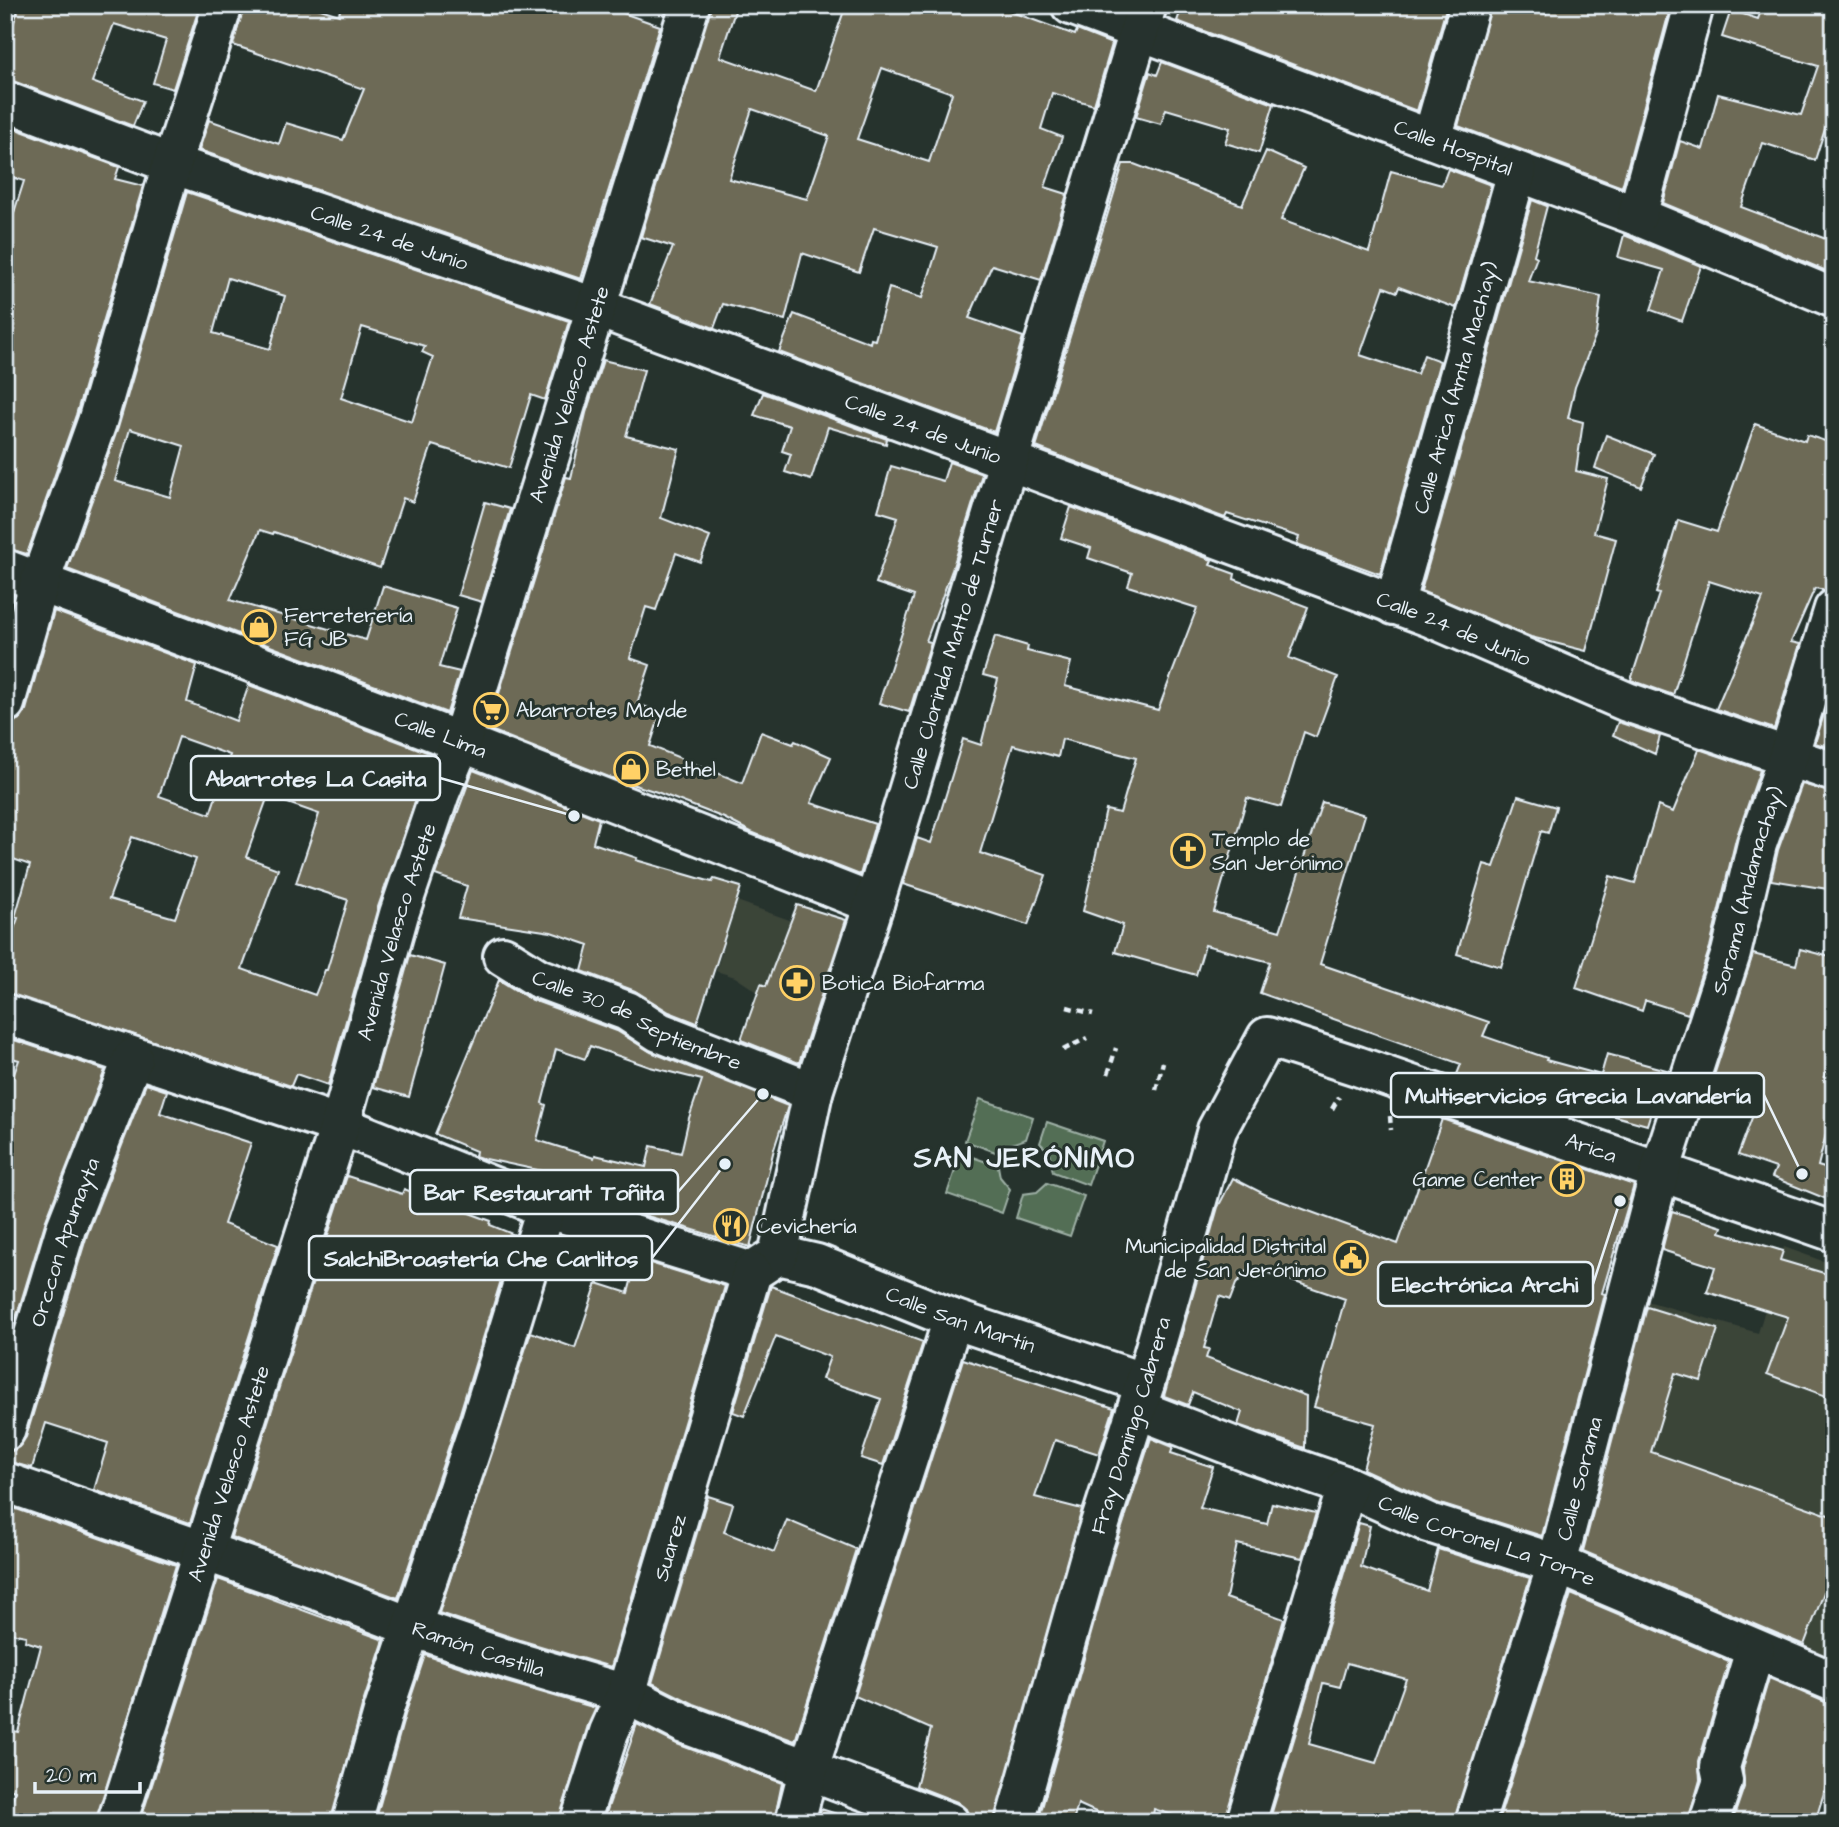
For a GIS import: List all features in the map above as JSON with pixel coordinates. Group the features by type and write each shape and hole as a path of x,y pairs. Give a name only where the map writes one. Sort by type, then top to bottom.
{"street":[{"path":"5,703 23,575 97,422 172,164 223,5"},
{"name":"Avenida Velasco Astete","path":"117,1822 340,1125 399,914 440,793 461,742 690,5"},
{"name":"Calle Hospital","path":"1071,5 1144,17 1432,139 1637,216 1834,298"},
{"path":"1432,139 1469,5"},
{"path":"1637,216 1695,5"},
{"name":"Calle Clorinda Matto de Turner","path":"765,1263 813,1092 874,904 1144,17"},
{"name":"Calle 24 de Junio","path":"5,102 172,164 598,307 1432,618 1627,702 1834,772"},
{"name":"Calle Arica (Amta Mach'ay)","path":"1394,605 1517,172"},
{"name":"Calle Lima","path":"23,575 461,742 874,904"},
{"name":"Sorama (Andamachay)","path":"1660,1171 1731,953 1757,844 1788,757 1834,609"},
{"name":"Calle 30 de Septiembre","path":"503,956 538,978 627,1011 659,1032 813,1092"},
{"name":"Calle San Martín","path":"5,1013 340,1125 546,1208 765,1263 817,1264 1141,1396"},
{"name":"Arica","path":"1267,1037 1834,1232"},
{"name":"Fray Domingo Cabrera","path":"1015,1822 1092,1549 1141,1396 1217,1130 1267,1037"},
{"name":"Orccon Apumayta","path":"5,1431 66,1228 134,1058"},
{"name":"Calle Sorama","path":"1475,1822 1557,1564 1660,1171"},
{"path":"352,1822 384,1709 481,1420 546,1208"},
{"name":"Suarez","path":"580,1822 609,1732 626,1693 765,1263"},
{"path":"795,1822 808,1771 953,1319"},
{"name":"Calle Coronel La Torre","path":"1141,1396 1253,1454 1347,1486 1429,1522 1557,1564 1834,1682"},
{"name":"Ramón Castilla","path":"5,1482 316,1590 412,1628 513,1661 626,1693 685,1724 949,1822"},
{"path":"1246,1822 1347,1486"},
{"path":"1709,1822 1723,1780 1720,1767 1755,1650"}],"path":[{"path":"1067,1007 1093,1014"},
{"path":"1063,1050 1087,1038"},
{"path":"1108,1074 1116,1048"},
{"path":"1156,1090 1163,1062"}],"shaded area":[{"path":"737,901 842,939 831,971 779,952 762,995 735,977 716,971"},
{"path":"1784,1247 1834,1265 1834,1661 1575,1538 1647,1301 1758,1333"}],"green space":[{"path":"980,1099 1033,1117 1026,1139 1008,1145 1001,1154 965,1141"},
{"path":"1047,1122 1103,1141 1088,1185 1053,1172 1049,1152 1040,1143"},
{"path":"961,1153 998,1166 1000,1177 1010,1189 1002,1213 947,1194"},
{"path":"1047,1183 1084,1196 1070,1236 1016,1218 1023,1194 1037,1192"}],"building":[{"path":"20,5 200,5 173,89 153,83 166,40 114,24 92,82 143,101 133,126 5,80 5,28 11,30"},
{"path":"244,5 308,5 339,15 341,5 619,5 617,11 660,26 581,279 199,150 209,120 279,144 286,123 343,140 364,89 233,45"},
{"path":"711,5 737,5 720,57 816,91 846,5 1011,5 1009,11 1075,35 1077,30 1112,44 1094,105 1052,93 1041,129 1062,137 1045,187 1067,194 1041,280 992,265 969,318 1023,337 994,432 779,352 794,314 870,343 871,339 875,340 889,288 922,298 938,247 874,228 859,272 802,253 785,320 723,304 714,328 650,304 673,247 641,237","holes":["882,68 952,93 929,162 857,139","752,109 829,136 807,199 729,179"]},
{"path":"1183,5 1447,5 1417,111 1177,21"},
{"path":"1491,5 1513,5 1546,14 1547,5 1671,5 1622,187 1458,126"},
{"path":"1763,5 1834,5 1834,101 1815,160 1763,143 1741,207 1834,242 1834,274 1663,203 1680,141 1703,149 1718,94 1801,115 1818,66 1722,37 1731,10 1758,19"},
{"path":"1162,62 1274,104 1259,153 1225,143 1230,128 1166,109 1161,124 1136,117 1150,72 1157,75"},
{"path":"16,129 119,167 115,179 143,186 76,415 27,554 5,548 5,335 15,307 5,304 5,248 24,181 5,175 5,162"},
{"path":"1266,151 1304,168 1281,220 1369,252 1391,171 1442,185 1448,169 1491,185 1456,308 1399,287 1397,292 1384,287 1360,355 1417,374 1424,355 1440,361 1380,574 1297,544 1299,537 1227,514 1225,518 1036,447 1123,164 1134,164 1242,205"},
{"path":"187,192 569,321 545,400 531,395 509,468 432,445 413,502 403,498 380,568 274,532 273,534 260,530 230,600 366,640 383,586 457,608 439,667 460,672 447,713 67,569 118,428","holes":["228,278 285,296 270,349 213,333","362,327 425,346 422,352 433,357 412,422 341,398","130,429 184,446 170,497 115,481"]},
{"path":"1532,200 1547,206 1534,255 1537,257 1528,281 1601,297 1596,334 1575,387 1568,418 1583,422 1576,471 1608,479 1594,533 1616,539 1586,651 1531,637 1421,591"},
{"path":"1624,235 1701,266 1682,321 1651,310 1664,270 1618,257"},
{"path":"603,360 644,370 626,436 679,449 661,518 710,537 700,562 676,553 656,610 646,607 630,658 650,665 637,704 661,712 650,746 742,783 761,732 793,744 795,741 831,757 811,803 875,824 860,875 751,832 724,818 609,777 488,729 566,477 571,478 586,413"},
{"path":"763,393 887,439 886,444 828,427 811,480 785,472 791,454 782,451 790,426 754,415"},
{"path":"1755,424 1805,441 1807,435 1834,444 1834,573 1829,588 1815,588 1791,642 1800,644 1774,729 1716,709 1763,598 1709,581 1673,695 1631,680 1659,594 1656,593 1678,520 1717,532"},
{"path":"1606,435 1654,454 1641,487 1595,468"},
{"path":"949,462 982,474 926,641 931,642 909,712 879,703 914,596 876,583 898,517 878,511 891,466 943,481"},
{"path":"485,502 510,509 482,602 458,595"},
{"path":"1071,507 1212,560 1210,565 1235,574 1234,579 1308,607 1289,658 1338,677 1316,737 1304,732 1281,807 1247,798 1214,912 1280,931 1322,802 1365,815 1320,964 1489,1022 1483,1036 1547,1058 1546,1060 1601,1075 1607,1054 1670,1071 1657,1110 1652,1109 1647,1125 1486,1080 1484,1087 1456,1077 1461,1064 1260,993 1270,962 1205,945 1196,975 1115,952 1123,925 1083,911 1106,810 1120,813 1136,758 1062,739 1058,757 1013,745 980,853 1046,875 1028,925 903,884 917,838 931,843 963,739 981,745 998,679 983,675 995,636 1028,646 1027,651 1071,662 1065,686 1158,710 1197,608 1128,586 1132,573 1088,558 1091,548 1061,538"},
{"path":"54,611 197,665 187,702 236,721 249,685 432,754 378,907 328,1085 296,1074 291,1086 5,993 5,953 18,918 15,917 30,865 5,856 5,724 20,719 26,710","holes":["179,737 230,755 210,814 159,796","268,796 319,814 296,883 348,900 327,970 315,995 242,969 278,869 246,857","132,837 196,859 175,918 109,899"]},
{"path":"1834,683 1834,749 1815,743"},
{"path":"1618,722 1660,736 1655,754 1613,735"},
{"path":"1699,749 1760,770 1736,839 1710,947 1688,1014 1647,1001 1642,1011 1576,988 1610,876 1635,883 1658,806 1673,812"},
{"path":"473,770 599,819 593,843 637,858 636,860 712,882 714,879 741,887 697,1023 669,1012 635,991 582,971 589,945 551,932 458,918 467,886 435,875"},
{"path":"1802,784 1834,793 1834,890 1771,880 1778,850"},
{"path":"1518,796 1556,807 1548,833 1541,831 1501,967 1457,954 1484,864 1494,867"},
{"path":"797,905 846,920 799,1063 741,1040 761,984 766,986"},
{"path":"1800,949 1834,958 1834,1047 1824,1081 1834,1084 1834,1102 1818,1166 1834,1171 1834,1202 1772,1177 1776,1168 1738,1155 1759,1099 1711,1085 1753,954 1796,965"},
{"path":"410,955 445,965 409,1097 373,1087"},
{"path":"499,980 530,999 617,1031 651,1052 788,1106 774,1149 750,1247 571,1193 573,1189 550,1181 552,1173 475,1156 476,1151 435,1134","holes":["590,1046 650,1067 702,1080 681,1153 651,1146 646,1167 595,1155 594,1158 537,1140 546,1105 542,1103 556,1049 585,1059"]},
{"path":"5,1037 105,1070 46,1220 5,1354 5,1099 19,1060 5,1056"},
{"path":"146,1084 167,1091 160,1113 251,1143 224,1224 278,1245 190,1523 94,1490 108,1443 46,1423 32,1468 5,1461 5,1452 19,1447 26,1437 87,1235"},
{"path":"1442,1119 1634,1185 1602,1293 1605,1294 1542,1536 1437,1503 1363,1469 1375,1424 1314,1407 1345,1299 1251,1267 1236,1284 1230,1300 1219,1296 1204,1348 1209,1349 1206,1358 1306,1396 1305,1448 1238,1425 1242,1412 1193,1392 1188,1405 1164,1396 1218,1207 1233,1178 1268,1196 1398,1244"},
{"path":"347,1176 402,1194 404,1189 491,1221 490,1225 515,1235 460,1413 398,1598 231,1537"},
{"path":"1672,1211 1722,1227 1720,1232 1783,1251 1780,1260 1834,1276 1834,1399 1767,1374 1788,1317 1707,1292 1715,1267 1662,1250"},
{"path":"637,1259 725,1286 611,1667 439,1613 531,1332 575,1348 597,1283 628,1293"},
{"path":"771,1286 923,1342 883,1465 861,1458 881,1399 822,1379 830,1357 776,1336 744,1416 733,1412"},
{"path":"1647,1307 1718,1329 1701,1381 1675,1373 1651,1452 1834,1517 1834,1566 1804,1645 1583,1551"},
{"path":"963,1359 1114,1408 1099,1454 1055,1440 1035,1497 1082,1509 994,1822 970,1822 966,1809 957,1802 916,1786 931,1729 855,1696"},
{"path":"1151,1438 1173,1447 1171,1453 1213,1467 1200,1508 1267,1524 1272,1503 1316,1513 1302,1558 1237,1544 1226,1598 1284,1619 1225,1822 1194,1822 1154,1809 1152,1822 1139,1822 1098,1813 1078,1804 1073,1822 1038,1822 1113,1555"},
{"path":"708,1496 733,1504 724,1532 774,1552 787,1520 856,1549 795,1741 694,1704 652,1683"},
{"path":"5,1505 176,1565 96,1822 6,1822 15,1791 5,1788 5,1729 18,1732 41,1646 25,1641 26,1636 5,1632"},
{"path":"1359,1523 1370,1526 1361,1567 1427,1591 1438,1549 1530,1578 1454,1822 1269,1822","holes":["1347,1663 1406,1679 1376,1763 1309,1744 1323,1683 1340,1687"]},
{"path":"218,1579 384,1640 363,1703 331,1822 140,1822"},
{"path":"1571,1594 1729,1661 1699,1761 1700,1780 1688,1822 1498,1822"},
{"path":"425,1655 596,1708 588,1725 559,1822 375,1822"},
{"path":"1769,1678 1825,1702 1834,1703 1834,1760 1815,1822 1732,1822 1744,1787 1743,1768"},
{"path":"637,1724 677,1744 782,1783 774,1822 603,1822"},
{"path":"821,1809 843,1816 842,1822 818,1822"}],"place":[{"name":"Ferreterería FG JB","path":"259,627"},
{"name":"Abarrotes Mayde","path":"491,710"},
{"name":"Bethel","path":"631,769"},
{"name":"Abarrotes La Casita","path":"574,816"},
{"name":"Templo de San Jerónimo","path":"1188,851"},
{"name":"Botica Biofarma","path":"797,983"},
{"name":"Bar Restaurant Toñita","path":"763,1094"},
{"name":"SalchiBroastería Che Carlitos","path":"725,1164"},
{"name":"Multiservicios Grecia Lavandería","path":"1802,1174"},
{"name":"Game Center","path":"1567,1179"},
{"name":"Electrónica Archi","path":"1620,1201"},
{"name":"Cevichería","path":"731,1226"},
{"name":"Municipalidad Distrital de San Jerónimo","path":"1351,1258"}],"district":[{"name":"SAN JERÓNIMO","path":"1025,1157"}]}
